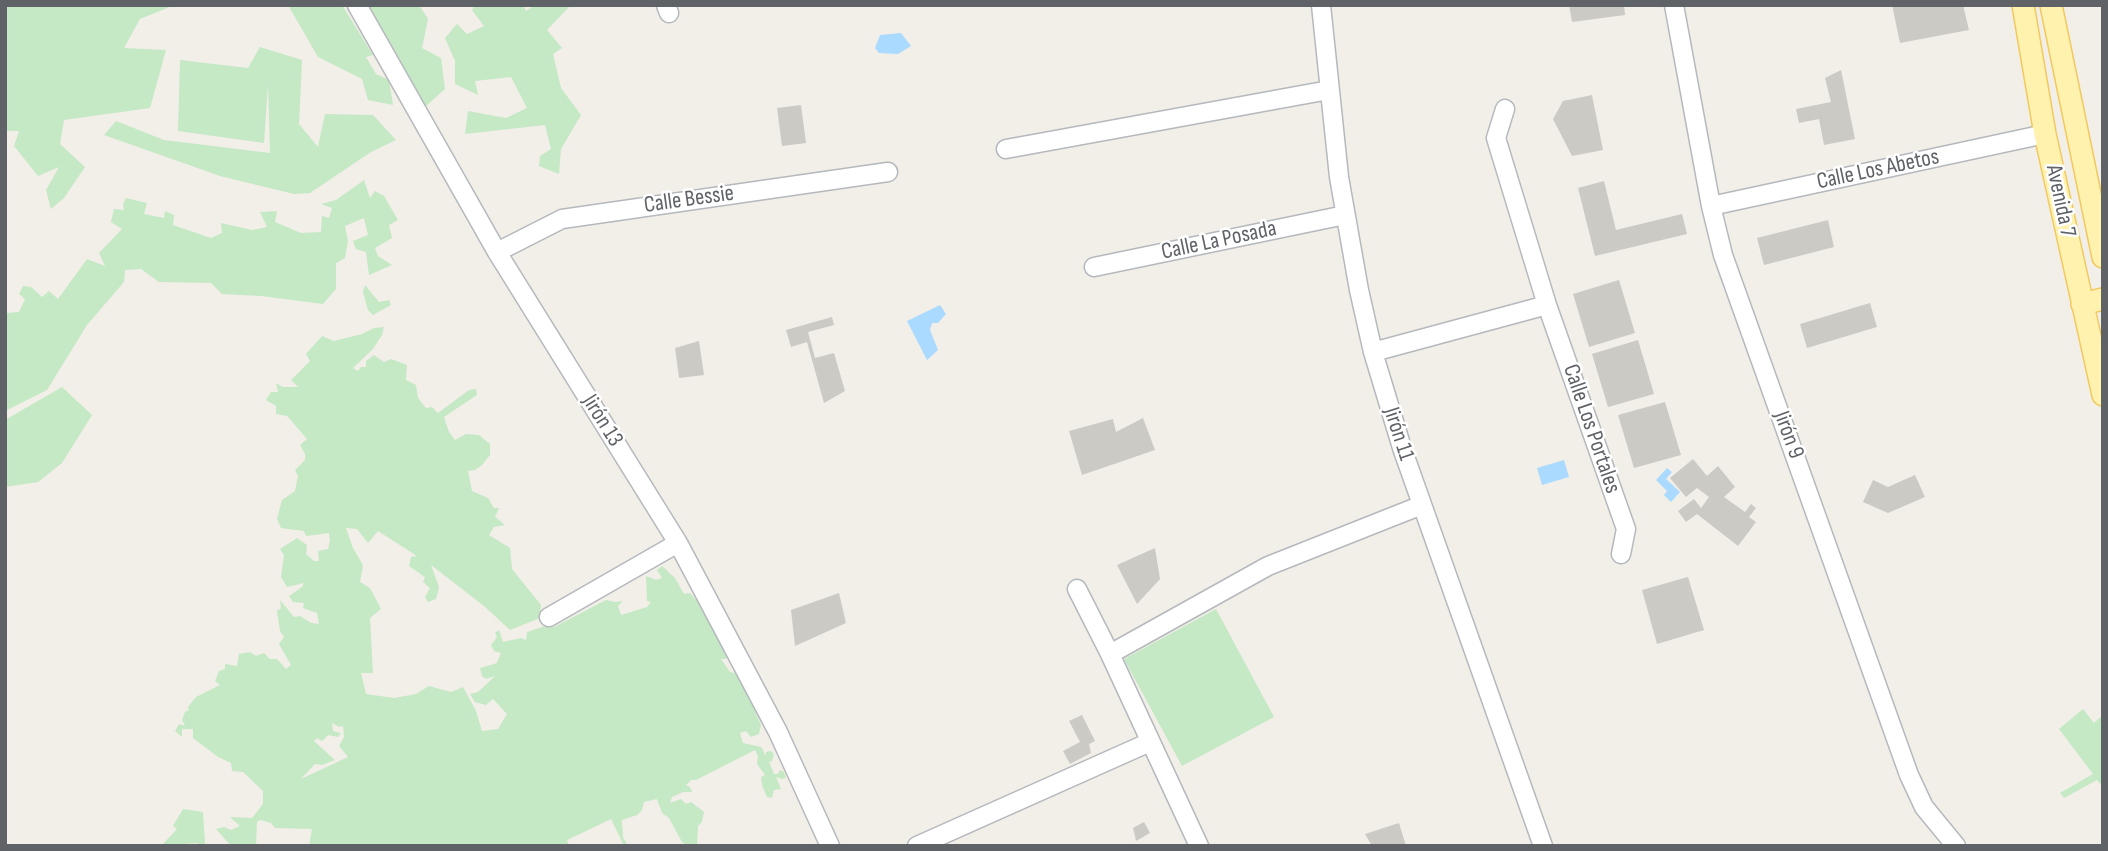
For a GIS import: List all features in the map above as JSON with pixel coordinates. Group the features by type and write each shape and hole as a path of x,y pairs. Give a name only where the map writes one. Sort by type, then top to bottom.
{"main road":[{"name":"Avenida 7","path":"2023,5 2045,134 2092,301 2103,395"},
{"name":"Avenida 7","path":"2051,5 2103,257"}],"street":[{"name":"Jirón 13","path":"357,5 497,252 678,543 778,732 830,846"},
{"name":"Jirón 11","path":"1321,5 1345,215 1373,352 1402,448 1543,846"},
{"name":"Jirón 9","path":"1674,5 1711,206 1723,255 1909,775 1924,807 1955,846"},
{"path":"1006,149 1329,89"},
{"name":"Calle Los Portales","path":"1505,109 1496,138 1547,305 1626,529 1621,554"},
{"name":"Calle Los Abetos","path":"1711,206 2045,134"},
{"name":"Calle Bessie","path":"497,252 562,219 888,172"},
{"name":"Calle La Posada","path":"1094,267 1345,215"},
{"path":"1373,352 1547,305"},
{"path":"1110,654 1268,566 1422,505"},
{"path":"550,617 678,543"},
{"path":"1077,589 1199,846"},
{"path":"917,846 1150,742"}],"green space":[{"path":"5,5 172,6 140,19 124,48 166,50 150,108 64,120 60,144 85,167 64,198 51,209 46,190 59,167 38,176 14,146 19,131 5,131"},
{"path":"288,5 342,5 373,55 366,57 376,74 389,80 393,105 368,100 362,79 318,57"},
{"path":"367,5 419,5 428,19 422,48 441,58 445,89 426,106"},
{"path":"475,5 523,5 526,11 535,5 571,5 547,30 562,48 553,54 561,88 581,115 561,149 559,174 539,166 540,156 551,149 545,125 465,134 468,111 506,118 527,108 511,77 475,81 478,95 455,84 455,61 445,38 457,24 467,34 484,26 472,10"},
{"path":"260,47 302,60 299,124 318,147 325,114 373,115 396,140 371,152 310,193 294,194 220,176 104,135 116,121 164,140 270,153 268,84 264,143 178,131 180,60 248,68"},
{"path":"364,180 370,198 375,191 384,196 398,220 389,225 392,238 375,248 378,256 392,265 369,275 366,252 356,249 353,241 368,235 364,218 345,226 348,241 345,258 336,263 336,289 323,304 222,294 211,283 159,282 141,269 125,270 124,282 87,325 47,390 5,411 7,313 19,312 25,299 19,294 23,286 31,287 42,297 49,291 58,299 87,259 105,266 99,253 122,229 111,222 114,209 124,210 126,198 147,203 144,214 164,218 165,211 174,215 173,225 211,238 222,233 221,223 252,230 267,227 260,212 277,211 275,222 301,233 321,232 322,216 329,218 332,208 321,204 336,200"},
{"path":"365,285 379,302 389,300 391,305 373,315 368,310 363,292"},
{"path":"384,327 373,349 353,368 358,371 361,367 366,367 366,361 374,355 384,362 391,359 407,365 406,380 416,385 418,398 426,408 432,407 438,413 469,390 476,389 477,395 444,417 455,440 466,434 479,435 490,444 490,455 482,465 468,471 472,491 488,498 494,508 499,508 495,517 505,525 494,527 489,535 510,548 512,569 541,605 540,618 510,630 431,565 439,587 436,599 428,602 425,597 430,588 423,582 425,577 409,566 411,557 417,556 378,531 368,543 357,529 346,528 363,565 360,582 370,588 381,609 370,618 373,673 361,673 366,694 394,698 416,694 429,686 451,692 463,687 476,711 482,731 498,729 507,714 493,699 486,705 475,702 470,694 478,692 495,676 486,679 480,668 497,663 501,653 494,651 491,645 497,637 495,633 499,630 503,642 521,638 526,640 527,632 545,626 554,627 606,600 623,601 618,606 621,615 647,607 651,602 647,601 646,576 656,580 662,578 657,570 662,566 675,578 684,594 690,593 708,613 730,652 726,659 721,659 730,672 739,674 747,683 746,692 756,700 753,707 761,725 759,734 751,737 746,731 740,733 743,743 761,747 766,756 766,752 771,751 774,754 769,762 774,774 778,774 780,770 784,772 786,778 776,777 781,789 774,790 772,798 767,797 762,785 761,777 765,775 757,764 758,756 755,750 696,780 691,780 686,785 692,792 683,792 672,797 670,803 681,799 686,804 691,802 704,812 702,822 698,826 697,846 688,846 682,842 669,818 662,813 657,799 644,802 637,815 622,820 623,837 628,846 624,846 611,819 567,840 569,846 309,846 312,829 275,828 271,823 260,820 257,822 256,846 231,846 216,829 224,827 231,830 240,826 230,817 252,818 263,804 263,791 243,772 232,771 231,763 218,757 193,738 193,729 182,729 182,737 175,731 179,724 185,726 182,720 185,712 196,697 220,685 215,681 219,671 225,669 225,664 237,666 239,654 250,652 256,656 264,653 270,659 277,659 286,669 291,665 279,644 284,637 280,631 277,611 281,608 280,600 294,617 300,616 311,623 319,624 317,613 303,608 304,603 293,602 289,596 304,583 287,587 281,577 284,555 280,549 297,538 307,545 306,554 314,561 319,561 318,551 328,549 330,540 329,533 306,536 304,531 281,528 277,519 282,500 295,491 298,476 295,470 305,460 300,445 307,439 287,416 276,414 276,406 266,400 271,392 278,392 276,383 283,387 298,387 291,380 310,361 306,354 322,336 334,341","holes":["332,723 343,726 344,737 339,746 348,757 301,779 315,764 322,765 335,760 314,741 317,738 322,741 328,735 338,737 341,733 333,731"]},
{"path":"62,387 92,415 62,463 38,482 5,487 5,420"},
{"path":"1216,609 1274,717 1182,766 1124,659"},
{"path":"2083,709 2094,723 2103,715 2103,787 2097,780 2064,798 2060,793 2093,774 2059,729"},
{"path":"183,809 203,812 205,845 208,846 200,846 197,843 161,846 177,829 173,826"}],"water":[{"path":"901,33 911,46 898,54 879,53 875,48 880,35"},
{"path":"940,305 946,314 938,323 932,323 930,330 938,350 927,360 907,321"},
{"path":"1564,460 1569,477 1542,485 1537,468"},
{"path":"1667,468 1672,472 1666,479 1680,492 1671,502 1664,495 1667,491 1656,480"}],"building":[{"path":"1569,5 1624,5 1625,15 1572,22"},
{"path":"1892,5 1963,5 1969,30 1900,43"},
{"path":"1841,70 1855,139 1824,145 1819,119 1799,123 1796,109 1831,102 1825,78"},
{"path":"1592,95 1603,150 1572,156 1553,119 1563,101"},
{"path":"801,105 806,143 782,146 777,108"},
{"path":"1604,181 1616,230 1682,214 1687,234 1595,256 1578,188"},
{"path":"1828,220 1834,247 1764,265 1757,238"},
{"path":"1619,280 1635,333 1589,347 1573,294"},
{"path":"1870,303 1877,327 1807,348 1800,324"},
{"path":"832,317 834,325 808,332 815,358 834,353 845,391 824,403 807,342 791,347 786,330"},
{"path":"1638,340 1654,394 1608,407 1592,354"},
{"path":"699,341 704,375 679,378 675,348"},
{"path":"1665,402 1681,455 1634,468 1618,415"},
{"path":"1143,418 1155,450 1082,475 1069,431 1113,419 1116,432"},
{"path":"1693,459 1707,476 1718,466 1735,487 1724,497 1745,512 1751,504 1756,508 1749,517 1756,522 1738,546 1697,514 1686,522 1678,511 1694,499 1701,508 1709,497 1697,488 1686,497 1670,478"},
{"path":"1915,475 1925,497 1888,513 1863,502 1873,480 1888,487"},
{"path":"1155,548 1160,579 1137,604 1117,565"},
{"path":"1688,577 1704,630 1657,644 1642,590"},
{"path":"839,593 846,623 795,646 791,610"},
{"path":"1082,715 1095,741 1089,744 1091,753 1070,764 1063,751 1080,742 1069,721"},
{"path":"1144,822 1150,833 1136,841 1133,828"},
{"path":"1399,823 1406,846 1372,846 1365,834"}]}
